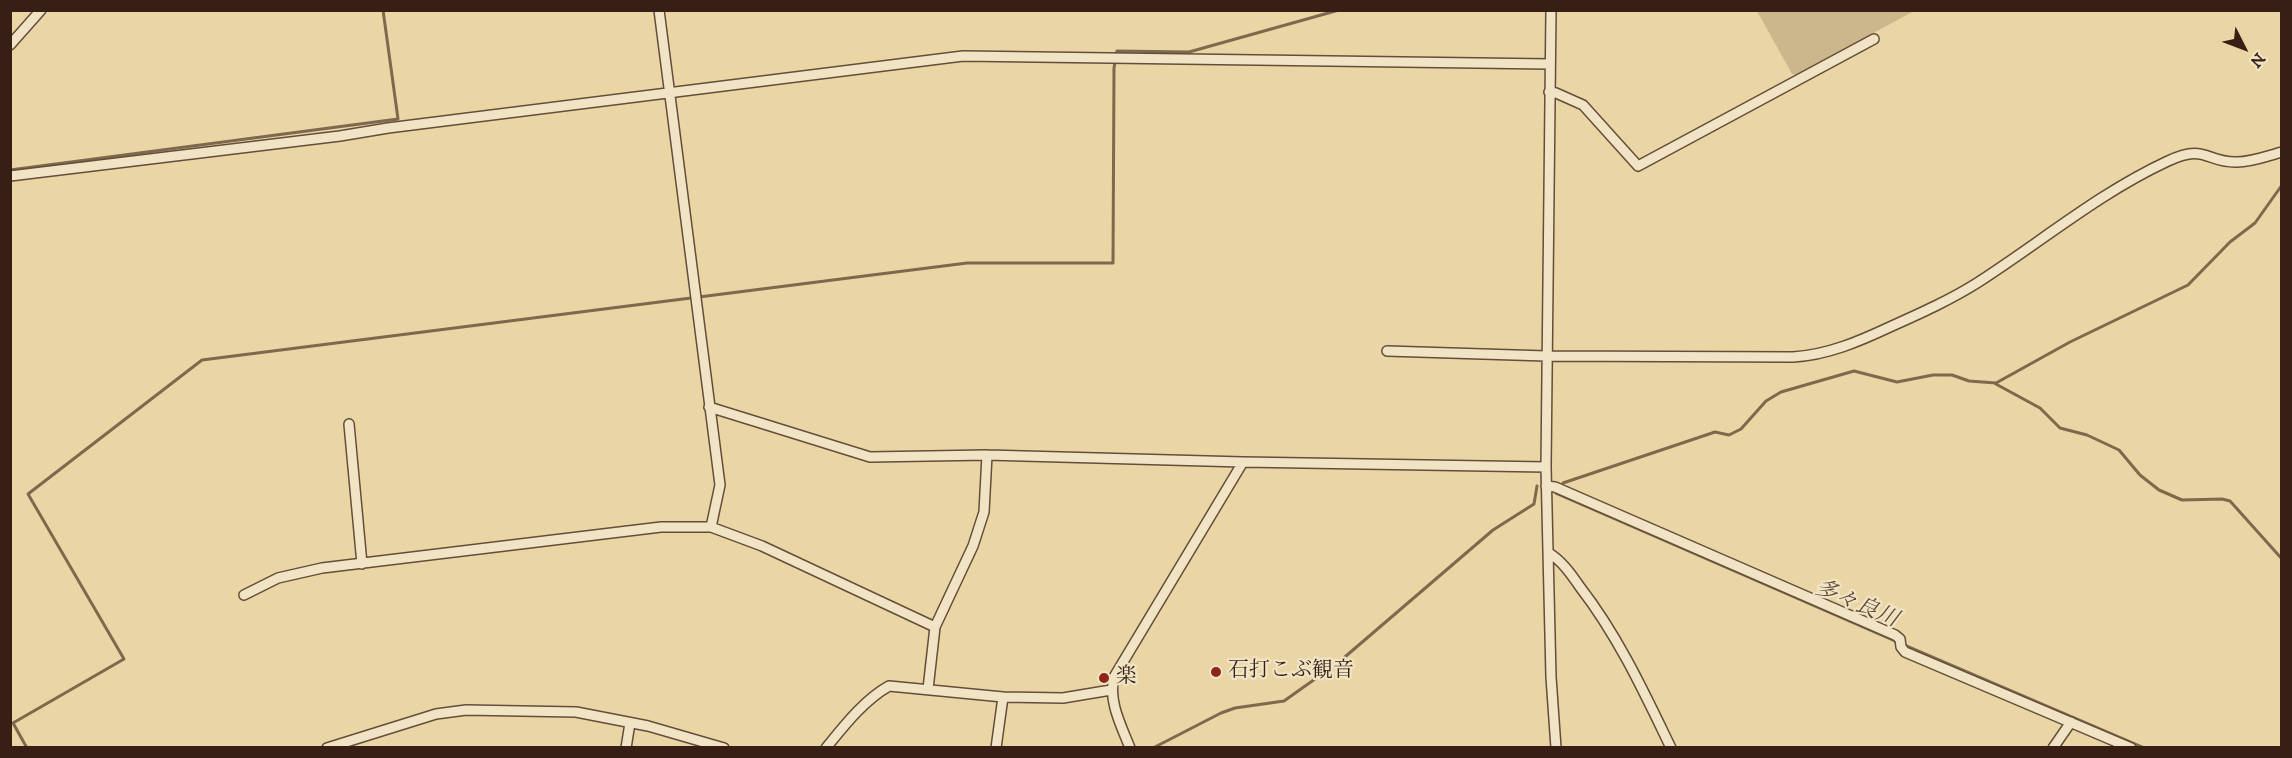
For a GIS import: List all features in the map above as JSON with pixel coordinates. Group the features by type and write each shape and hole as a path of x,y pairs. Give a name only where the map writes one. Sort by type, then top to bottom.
{"street":[{"path":"10,45 41,10"},
{"path":"659,10 720,485 711,527"},
{"path":"1551,10 1546,486 1551,677 1556,747"},
{"path":"1549,93 1556,93 1582,105 1638,166 1874,39"},
{"path":"10,176 963,56 1549,64"},
{"path":"1387,351 1546,356 1793,357 1821,354 1875,334 1964,291 2111,191 2184,154 2197,152 2236,162 2282,152"},
{"path":"709,407 870,457 987,455 1546,467"},
{"path":"348,424 362,564"},
{"path":"928,689 935,627 973,546 984,512 987,455"},
{"path":"1130,747 1110,690 1114,676 1243,462"},
{"path":"1546,486 1555,487 1895,635 1900,639 1901,647 1905,652 2131,747"},
{"path":"244,595 278,578 322,568 661,526 711,527 772,550 935,627"},
{"path":"1549,553 1562,563 1593,603 1621,647 1671,747"},
{"path":"826,747 846,723 881,691 890,686 1003,697 1063,698 1110,690"},
{"path":"996,747 1003,697"},
{"path":"327,747 436,714 466,710 576,712 724,747"},
{"path":"626,747 630,723"},
{"path":"2054,747 2071,723"}],"shaded area":[{"path":"1757,11 1914,11 1796,75 1792,74"}],"waterway":[{"path":"10,170 398,119 383,10"},
{"path":"27,748 13,723 124,659 28,494 202,360 967,263 1113,263 1114,68 1117,51 1189,52 1339,10"},
{"path":"1563,483 1715,432 1729,435 1741,429 1766,401 1781,392 1854,371 1897,382 1933,375 1952,375 1969,381 1996,383 2070,342 2188,285 2230,242 2255,223 2282,185"},
{"path":"1994,383 2040,408 2060,428 2087,435 2119,450 2140,475 2159,490 2182,500 2222,499 2230,501 2282,559"},
{"name":"多々良川","path":"1153,748 1221,713 1235,708 1284,701 1339,662 1493,530 1534,504 1537,486"},
{"name":"多々良川","path":"1556,493 1898,642"},
{"name":"多々良川","path":"1904,645 2144,748"}],"place":[{"name":"石打こぶ観音","path":"1216,672"},
{"name":"楽","path":"1104,678"}]}
